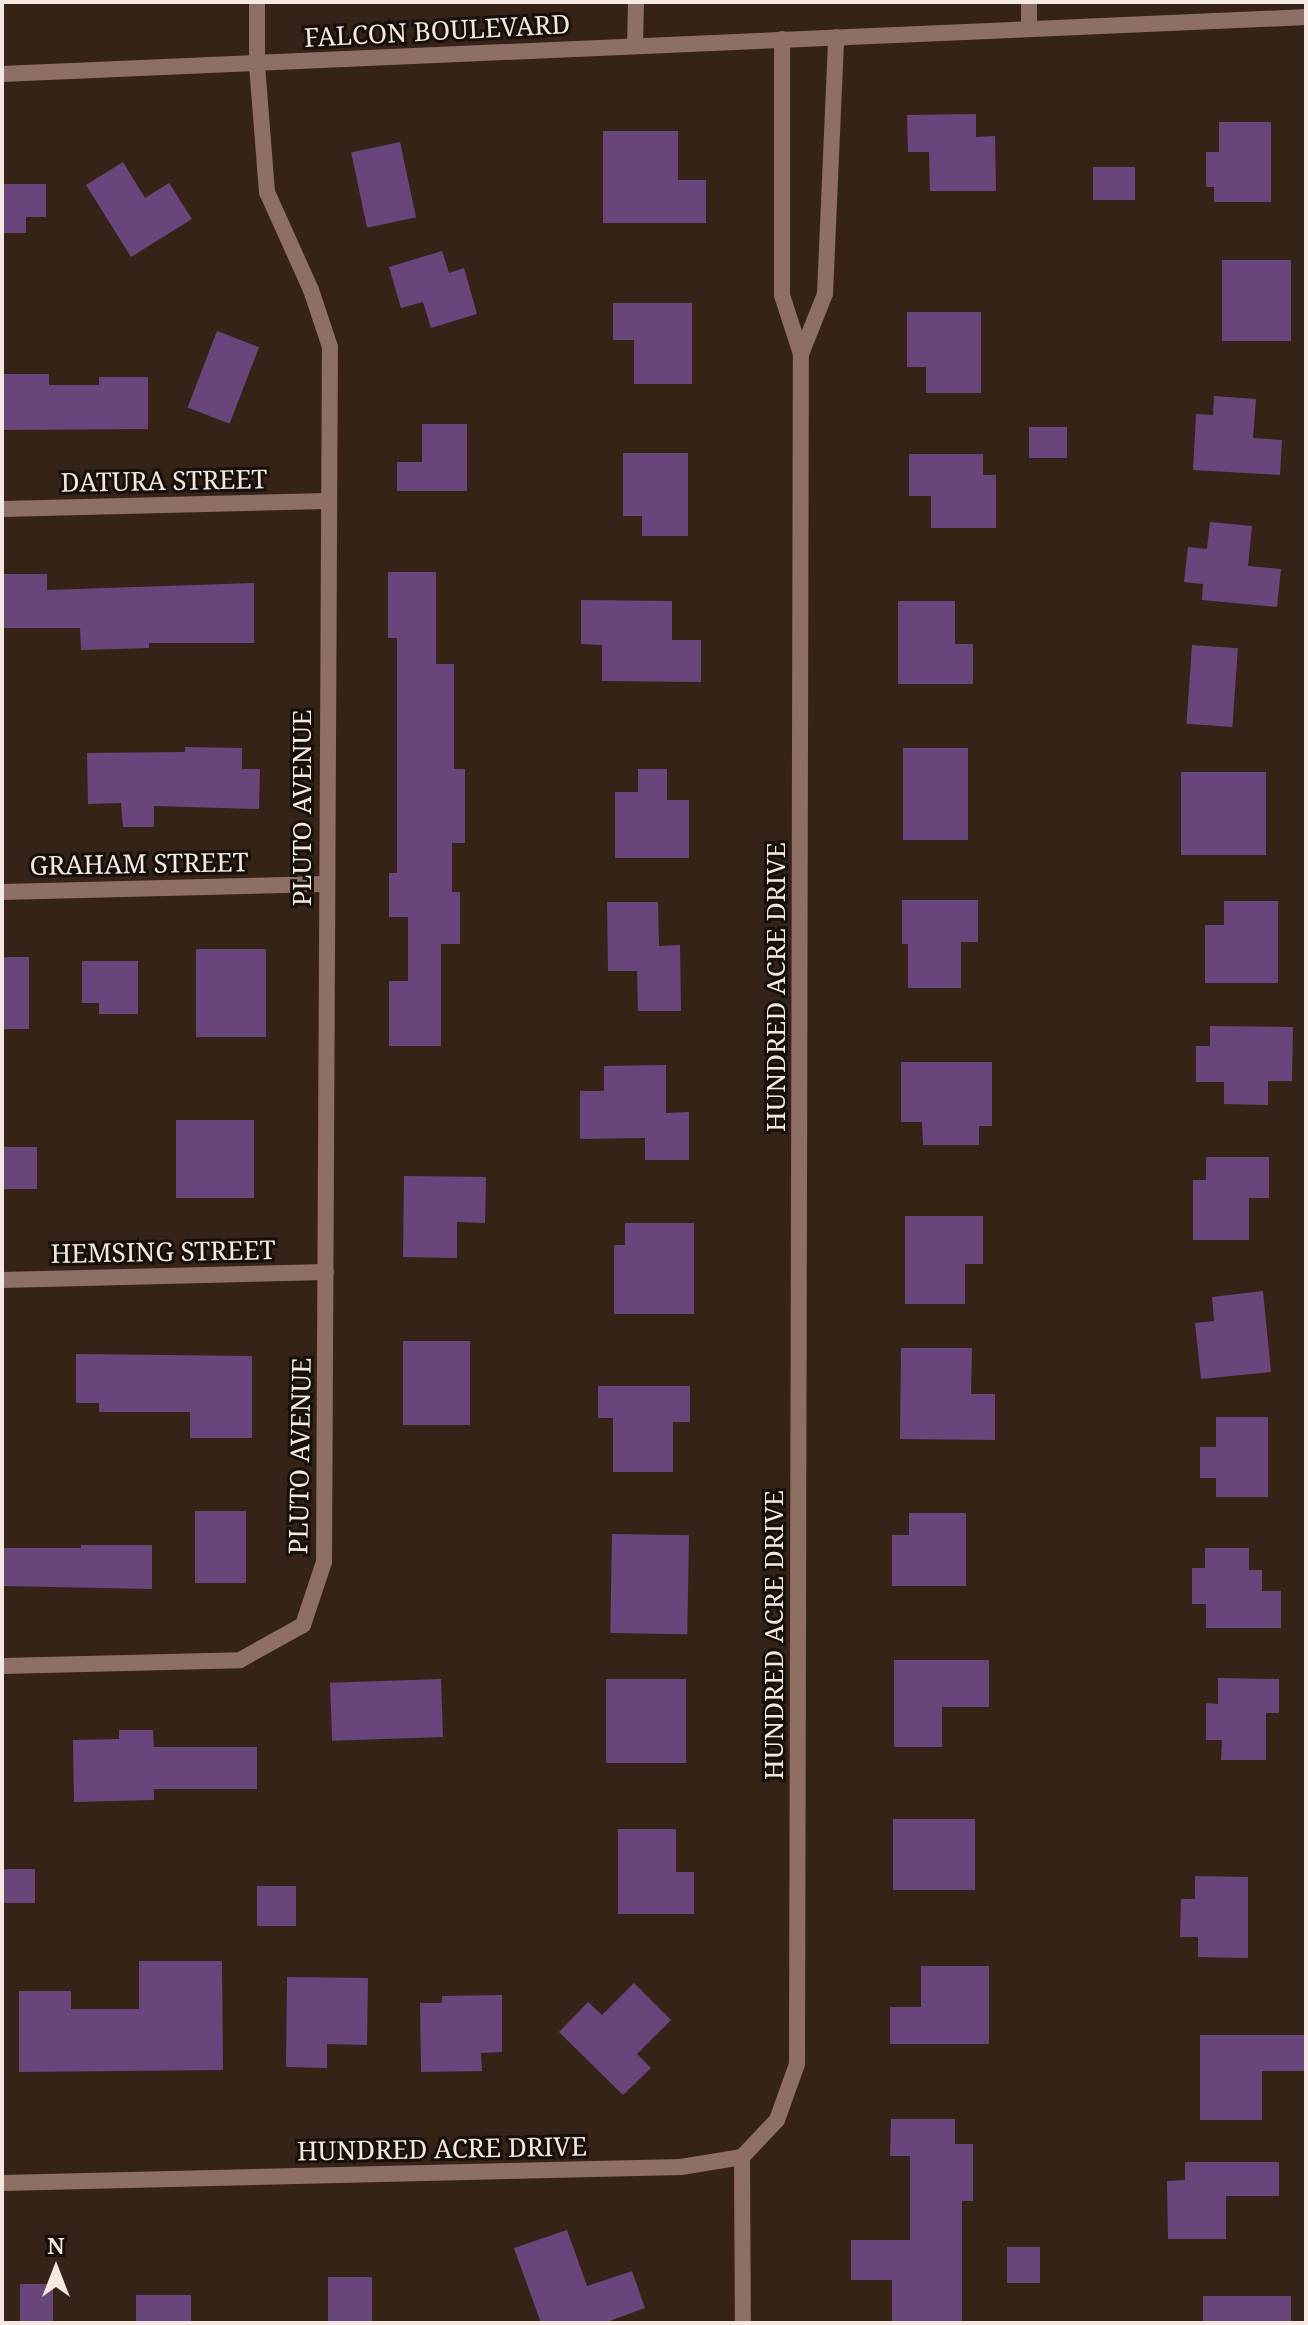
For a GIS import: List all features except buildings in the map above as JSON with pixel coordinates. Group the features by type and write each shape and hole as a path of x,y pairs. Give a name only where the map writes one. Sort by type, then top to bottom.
{"street":[{"name":"PLUTO AVENUE","path":"2,1666 240,1660 303,1625 324,1562 330,347 311,290 267,192 257,64 257,2"},
{"path":"635,46 636,2"},
{"path":"1029,2 1029,26"},
{"name":"FALCON BOULEVARD","path":"2,74 1029,26 1306,17"},
{"name":"HUNDRED ACRE DRIVE","path":"801,354 825,294 836,37"},
{"name":"HUNDRED ACRE DRIVE","path":"2,2183 681,2167 742,2157 777,2120 797,2064 801,354 782,295 782,39"},
{"name":"DATURA STREET","path":"2,509 327,501"},
{"name":"GRAHAM STREET","path":"2,892 326,884"},
{"name":"HEMSING STREET","path":"2,1280 326,1272"},
{"path":"742,2157 743,2323"}]}
